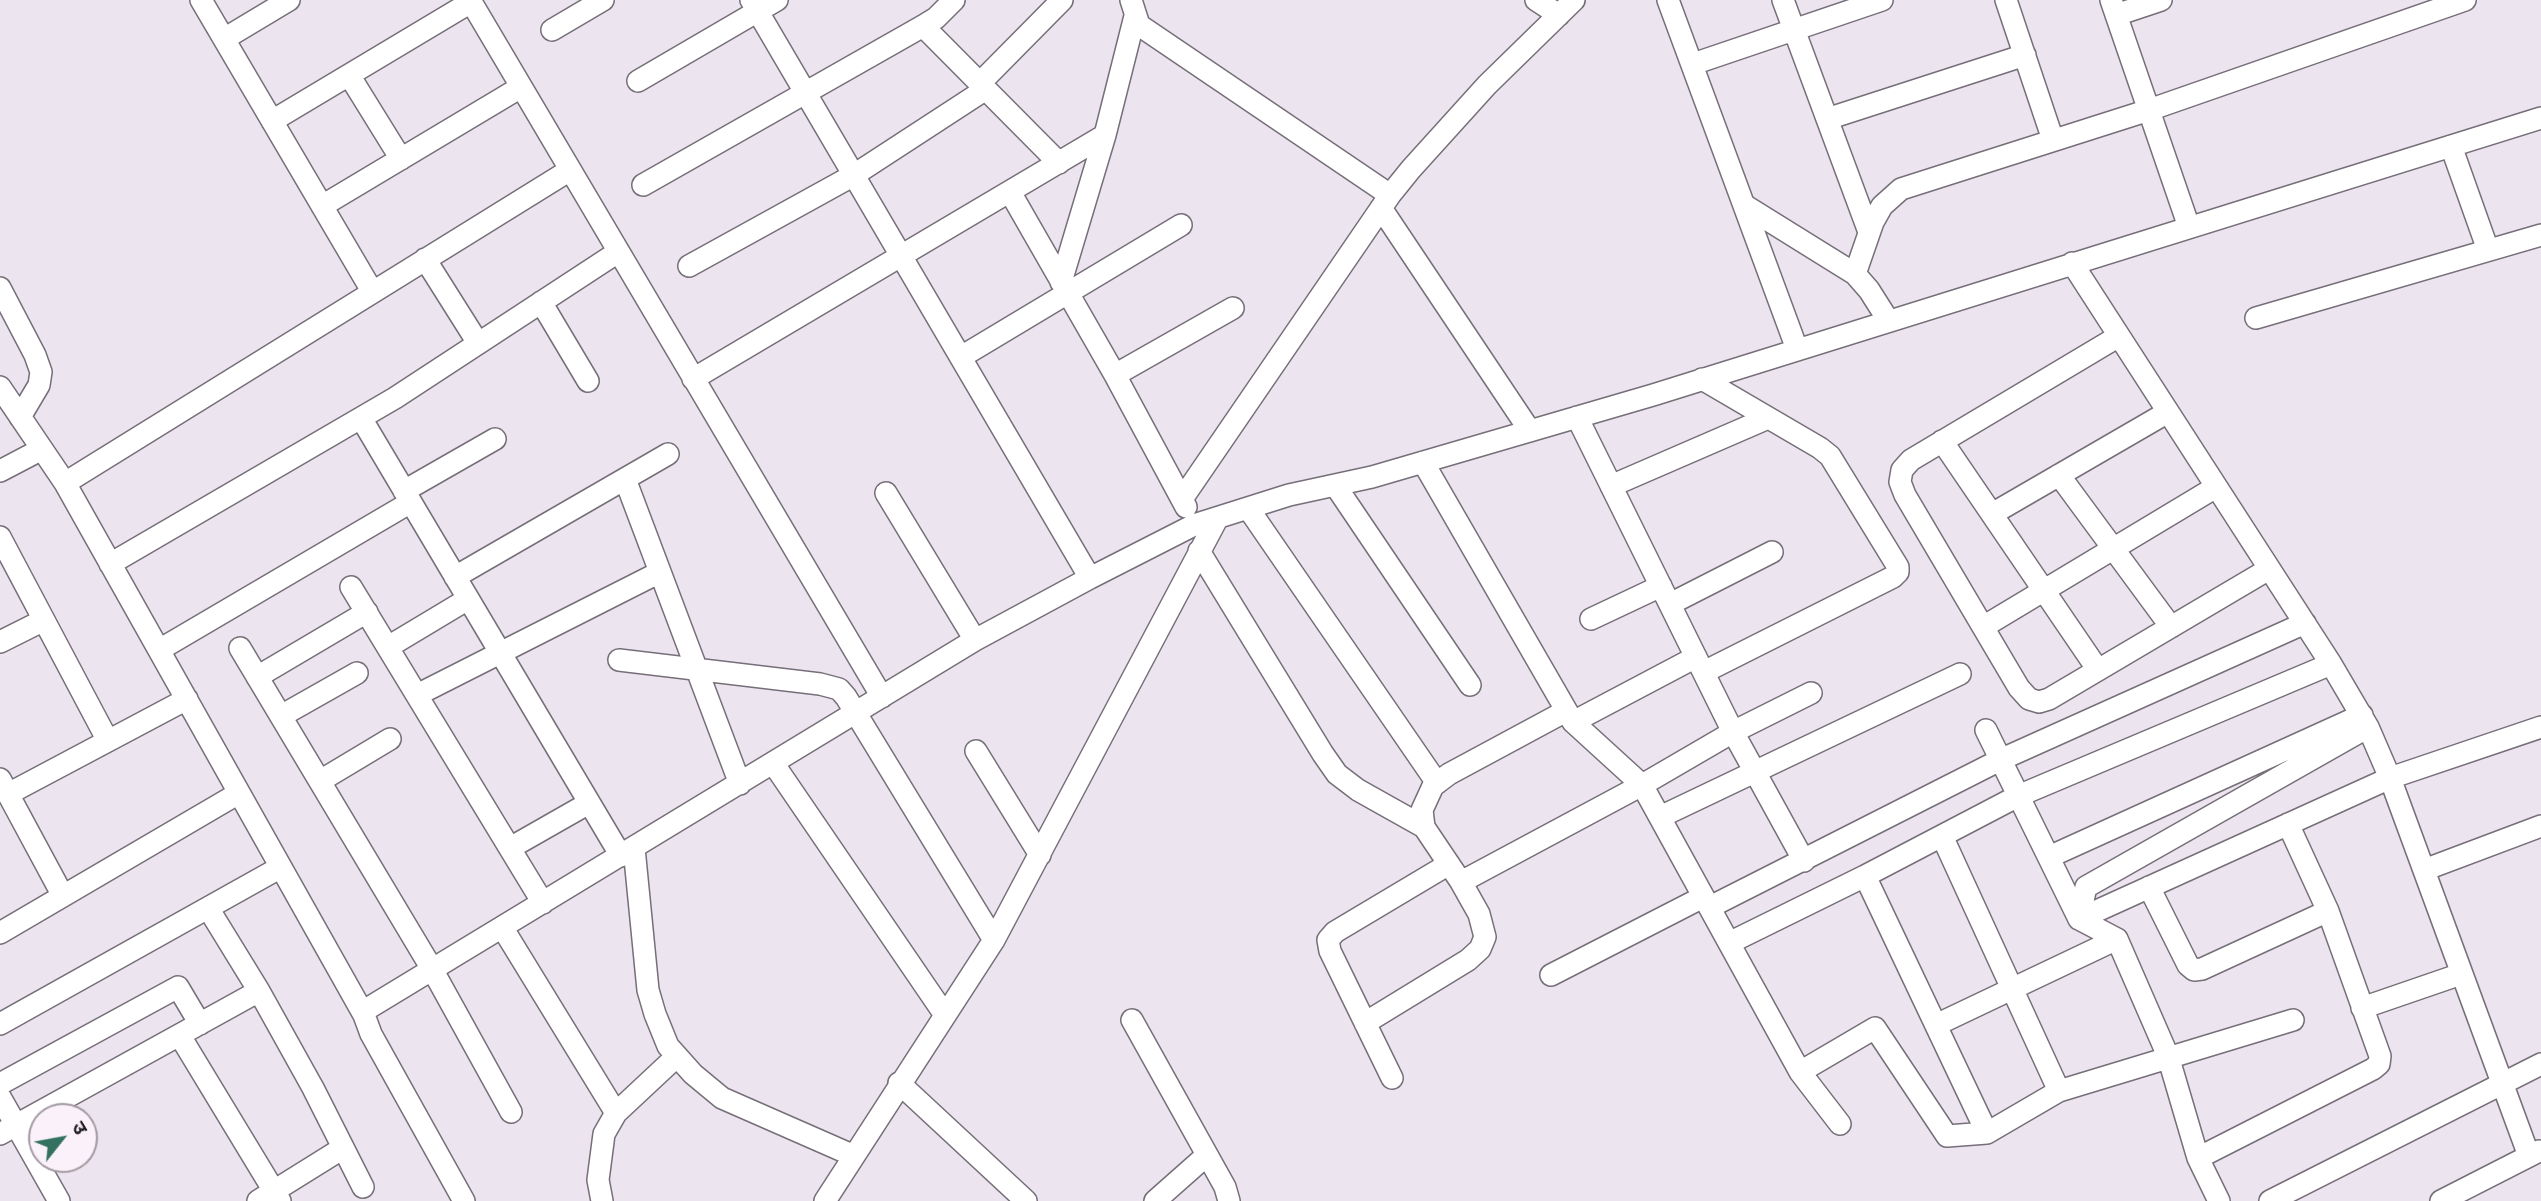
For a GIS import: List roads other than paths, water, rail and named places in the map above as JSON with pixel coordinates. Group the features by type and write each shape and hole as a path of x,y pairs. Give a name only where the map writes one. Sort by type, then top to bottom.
{"street":[{"path":"201,0 372,291"},
{"path":"224,39 289,0"},
{"path":"552,30 603,0"},
{"path":"638,81 755,6 777,0"},
{"path":"643,186 923,26 936,18 954,0"},
{"path":"689,266 854,174 983,86 1062,0"},
{"path":"1536,0 1566,7"},
{"path":"1668,0 1797,349"},
{"path":"1783,0 1869,232"},
{"path":"1693,64 1882,0"},
{"path":"2006,0 2053,140"},
{"path":"2161,0 2113,8 2189,227"},
{"path":"1855,274 1869,232 1882,206 1901,188 2149,110 2465,0"},
{"path":"272,121 470,1 882,697"},
{"path":"1064,286 1105,135 1130,5"},
{"path":"1130,5 1139,25 1385,202 1530,431"},
{"path":"755,6 1090,578"},
{"path":"1182,499 1385,202 1487,85 1566,7"},
{"path":"923,26 1059,163"},
{"path":"1827,119 2025,55"},
{"path":"349,75 401,159"},
{"path":"322,206 521,87"},
{"path":"364,1015 375,1003 975,640 1194,525 1289,495 1423,462 1577,417 2541,118"},
{"path":"694,379 1105,135"},
{"path":"2451,146 2488,250"},
{"path":"65,483 570,170"},
{"path":"1010,192 1115,375 1194,525"},
{"path":"1744,205 1855,274 1888,320"},
{"path":"961,357 1064,286 1181,225"},
{"path":"2256,318 2541,234"},
{"path":"110,564 361,418 618,252"},
{"path":"425,259 478,343"},
{"path":"2072,263 2331,664 2365,721 2390,778 2500,1083 2535,1153 2441,1201"},
{"path":"0,288 41,372 39,384 20,417"},
{"path":"541,302 588,381"},
{"path":"1115,375 1233,308"},
{"path":"2119,336 1911,460 1902,470 1900,482 1905,495 2019,688 2029,699 2039,702 2049,699 2269,569"},
{"path":"1424,827 1422,810 1433,786 1449,774 1569,716 1700,664 1893,577 1898,572 1898,567 1830,456 1702,379"},
{"path":"0,387 65,483 364,1015 371,1034 464,1201"},
{"path":"1992,514 2168,412"},
{"path":"1577,417 1733,732 1804,860"},
{"path":"361,418 589,803 628,852 648,990 668,1046 693,1074 722,1097 852,1155"},
{"path":"1611,486 1768,418"},
{"path":"159,650 407,497 495,439"},
{"path":"1942,441 2098,670"},
{"path":"0,471 42,449"},
{"path":"455,577 668,454"},
{"path":"1423,462 1569,716 1642,785 1800,1072 1840,1124"},
{"path":"2059,475 2171,627"},
{"path":"625,479 740,784"},
{"path":"1335,485 1470,685"},
{"path":"1983,627 2216,487"},
{"path":"886,493 975,640"},
{"path":"1248,508 1437,783"},
{"path":"825,1201 852,1155 994,940 1217,519"},
{"path":"0,537 108,741"},
{"path":"1199,551 1322,754 1337,774 1358,790 1424,827 1479,914 1485,937 1480,949 1468,960 1365,1023"},
{"path":"1591,619 1665,595 1772,552"},
{"path":"417,695 660,572"},
{"path":"351,587 543,903"},
{"path":"388,647 468,599"},
{"path":"257,677 367,612"},
{"path":"0,642 44,620"},
{"path":"1551,975 1804,860 2000,760 2305,623"},
{"path":"240,648 432,969 511,1112"},
{"path":"619,660 820,684 839,689 994,940"},
{"path":"1729,943 2018,796 2331,664"},
{"path":"281,716 357,673"},
{"path":"1660,817 1960,674"},
{"path":"1392,1078 1330,951 1328,940 1335,932 1642,785 1733,732 1811,693"},
{"path":"62,896 4,787 108,741 187,699"},
{"path":"2049,857 2365,721"},
{"path":"2079,919 2086,887 2365,721"},
{"path":"2079,919 2390,778 2541,727"},
{"path":"1986,730 2079,919 2117,939 2168,1056 2198,1158 2219,1201"},
{"path":"320,781 390,738"},
{"path":"976,751 1040,855"},
{"path":"774,763 945,1015"},
{"path":"0,933 239,793"},
{"path":"510,848 589,803"},
{"path":"2198,1158 2379,1064 2380,1056 2328,911 2288,824"},
{"path":"2424,870 2541,826"},
{"path":"1942,836 2059,1091"},
{"path":"0,1024 281,867"},
{"path":"1865,876 1987,1133"},
{"path":"2149,887 2188,965 2194,970 2202,970 2328,911"},
{"path":"208,908 259,991 363,1187"},
{"path":"502,927 616,1113"},
{"path":"1936,1026 2117,939"},
{"path":"2362,1008 2461,974"},
{"path":"0,1084 178,987 200,1024"},
{"path":"8,1130 259,991"},
{"path":"1132,1020 1225,1187 1229,1201"},
{"path":"1800,1072 1875,1028 1947,1136 1987,1133 2059,1091 2293,1020"},
{"path":"180,1036 270,1197 344,1148"},
{"path":"600,1200 598,1180 604,1134 616,1113 677,1056"},
{"path":"2270,1201 2541,1063"},
{"path":"899,1083 1026,1201"},
{"path":"0,1097 8,1130 58,1201"},
{"path":"1155,1201 1207,1155"}]}
